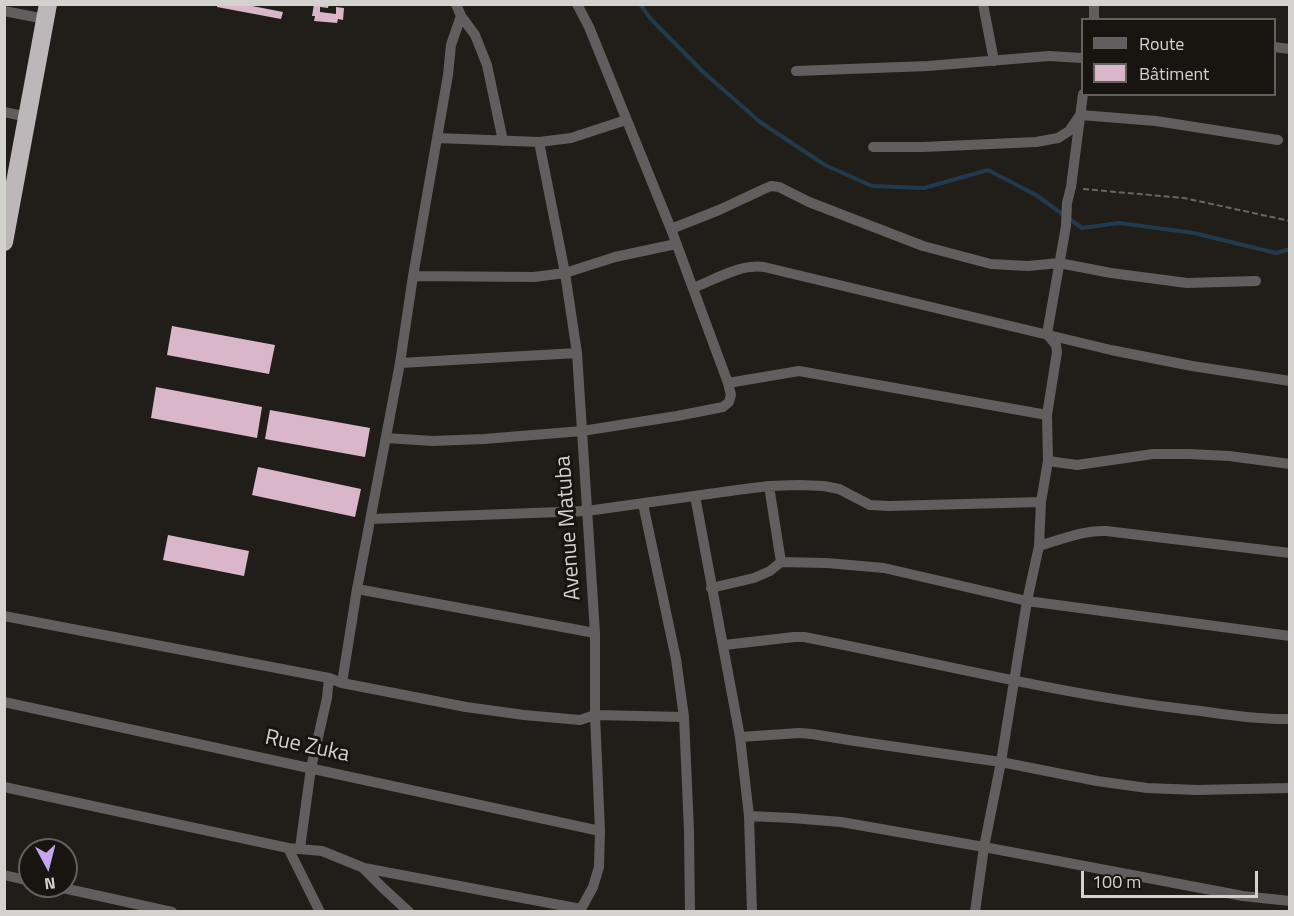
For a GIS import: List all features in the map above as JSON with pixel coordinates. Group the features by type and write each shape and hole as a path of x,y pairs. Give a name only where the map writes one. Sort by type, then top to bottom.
{"highway":[{"path":"4,242 47,12"}],"street":[{"path":"456,4 475,35 487,65 503,141"},
{"path":"386,438 443,441 582,431 658,420 723,407 729,402 731,394 728,383 671,229 589,27 577,4"},
{"path":"983,4 994,60"},
{"path":"4,11 47,12"},
{"path":"342,683 357,589 400,363 451,45 462,16"},
{"path":"796,71 928,66 1049,56 1081,58"},
{"path":"975,912 984,847 1001,762 1027,601 1039,546 1041,502 1048,461 1047,415 1057,352 1056,345 1047,334 1066,226 1067,203 1083,96"},
{"path":"4,112 28,117"},
{"path":"1080,115 1155,122 1278,140"},
{"path":"873,147 923,147 1047,140 1058,138 1069,131 1080,115"},
{"path":"437,138 539,142 571,138 626,120"},
{"name":"Avenue Matuba","path":"539,142 578,353 595,633 599,867 593,887 581,910"},
{"path":"671,229 771,186 779,187 809,202 923,246 991,264 1028,266 1059,263 1179,282 1256,281"},
{"path":"413,276 534,277 565,273 615,257 676,244"},
{"path":"693,288 742,268 764,267 1111,350 1290,381"},
{"path":"400,363 578,353"},
{"path":"728,383 800,371 1047,415"},
{"path":"1048,461 1077,465 1154,454 1189,454 1229,456 1290,464"},
{"path":"370,519 587,511 770,486 798,485 839,489 870,505 1041,502"},
{"path":"770,486 781,562"},
{"path":"695,496 740,737 749,816 752,912"},
{"path":"643,504 676,659 684,717 690,912"},
{"path":"1039,546 1087,533 1106,531 1290,553"},
{"path":"711,588 754,578 781,562 826,563 884,568 1027,601 1290,636"},
{"path":"357,589 595,633"},
{"path":"4,616 329,678 342,683 466,707 580,720 595,715 684,717"},
{"path":"724,645 804,637 1127,702 1241,716 1290,719"},
{"path":"300,848 311,768 327,698 329,678"},
{"name":"Rue Zuka","path":"4,702 600,831"},
{"path":"740,737 812,734 1001,762 1097,781 1147,788 1197,790 1290,788"},
{"path":"4,787 288,848 322,851 364,868 581,910"},
{"path":"749,816 842,822 1243,896 1290,902"},
{"path":"288,848 320,912"},
{"path":"364,868 409,912"},
{"path":"78,891 172,912"}],"path":[{"path":"1071,187 1184,198 1290,221"}],"building":[{"path":"217,4 242,4 283,12 281,19 217,7"},
{"path":"314,4 329,4 328,8 320,7 320,12 336,14 336,7 344,8 343,20 338,19 337,23 314,21 315,16 312,16"},
{"path":"172,326 275,345 269,374 167,355"},
{"path":"156,387 262,407 257,438 151,418"},
{"path":"270,410 370,428 365,457 265,439"},
{"path":"258,467 361,489 355,517 252,495"},
{"path":"168,535 249,551 244,576 163,560"}],"waterway":[{"path":"640,4 650,18 701,70 760,122 825,165 872,186 924,188 988,170 1036,195 1082,228 1119,223 1194,233 1276,253 1290,249"}]}
